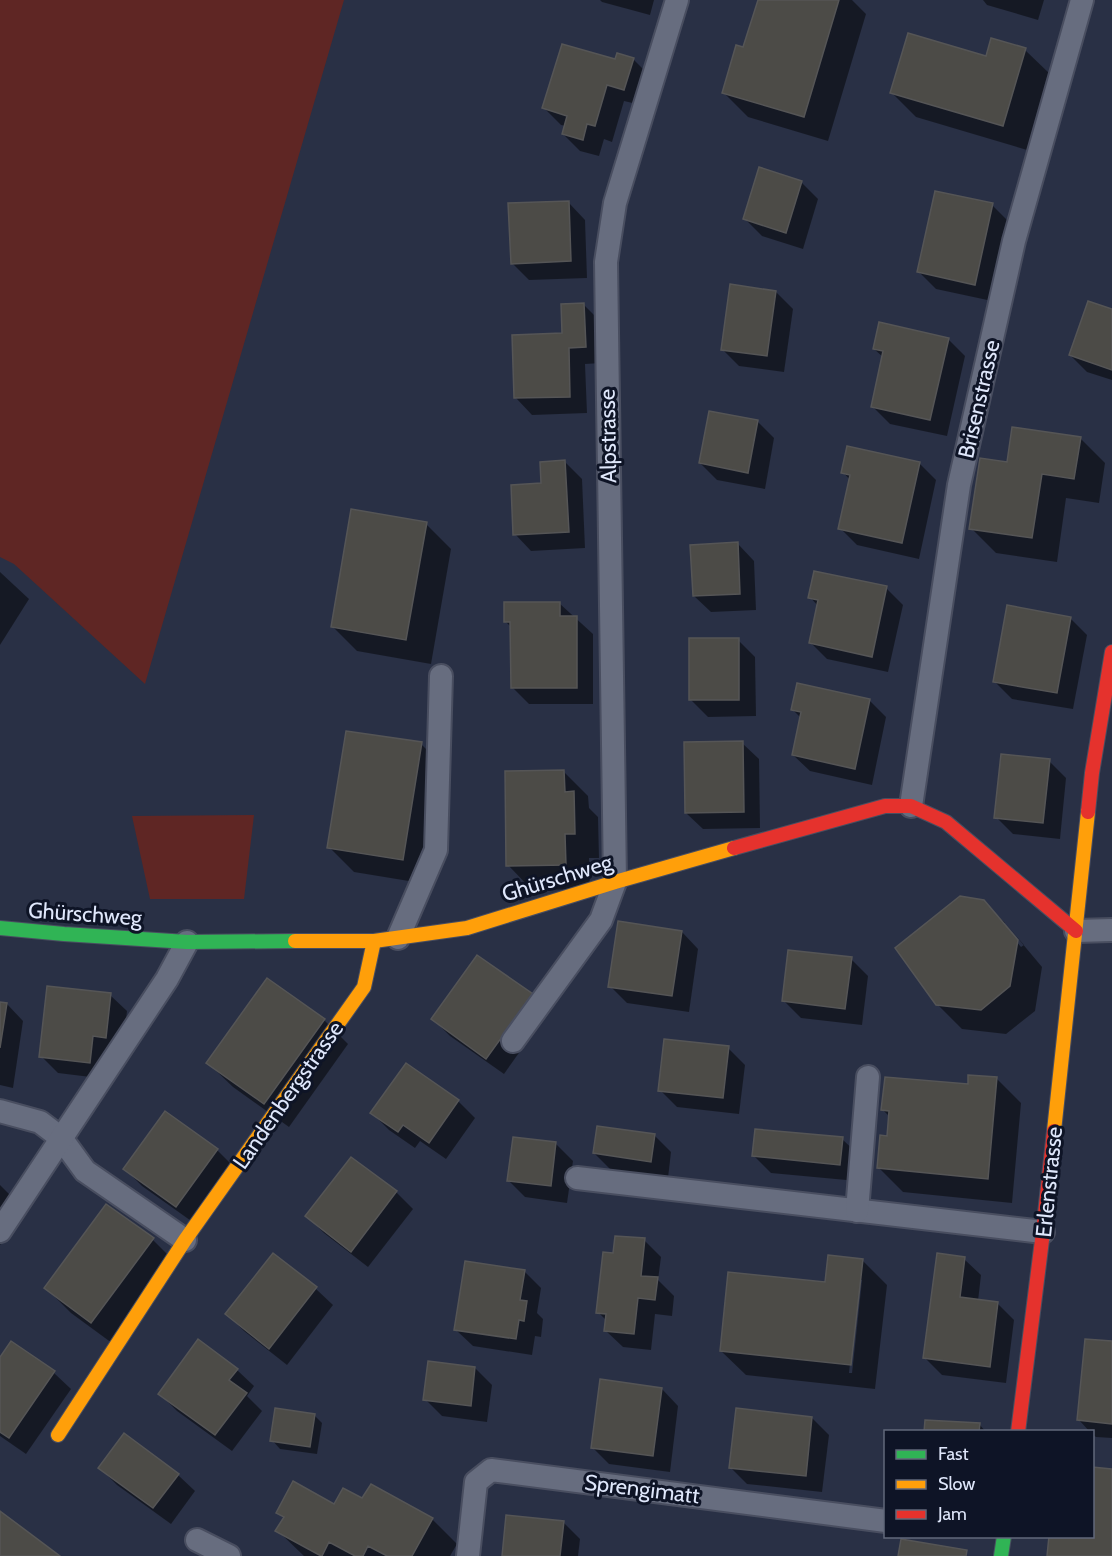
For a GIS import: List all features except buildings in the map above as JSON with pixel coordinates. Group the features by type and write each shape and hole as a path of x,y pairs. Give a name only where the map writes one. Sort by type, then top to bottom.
{"street":[{"name":"Erlenstrasse","path":"1018,1430 1077,931 1092,773 1112,652"},
{"name":"Ghürschweg","path":"0,928 187,942 374,941 398,938 467,928 615,882 885,806 911,806 946,822 1077,931"},
{"name":"Landenbergstrasse","path":"58,1435 186,1240 364,987 374,941"},
{"path":"1002,1556 1004,1538"}],"lane":[{"name":"Alpstrasse","path":"615,882 606,262 615,203 677,0"},
{"name":"Brisenstrasse","path":"911,806 959,485 1014,241 1082,0"},
{"path":"398,938 436,850 441,676"},
{"path":"513,1041 601,920 615,882"},
{"path":"1077,931 1112,930"},
{"path":"0,1231 167,979 187,942"},
{"path":"857,1211 868,1077"},
{"path":"0,1111 40,1122 61,1138 85,1172 186,1240"},
{"path":"577,1179 1043,1232"},
{"name":"Sprengimatt","path":"468,1556 476,1482 490,1470 884,1521"},
{"path":"196,1540 229,1556"}],"shaded area":[{"path":"0,0 344,0 145,684 14,564 0,557"},
{"path":"254,815 244,899 150,899 132,816"}],"traffic: fast":[{"path":"0,928 187,942 295,941"},
{"path":"1001,1556 1004,1538"}],"traffic: slow":[{"path":"1054,1131 1088,812"},
{"path":"295,941 374,941 467,928 734,848"},
{"path":"58,1435 185,1240 364,987 374,941"}],"traffic: jam":[{"path":"1088,812 1092,773 1112,652"},
{"path":"734,848 885,806 911,806 946,822 1076,931"},
{"path":"1018,1430 1054,1131"}]}
